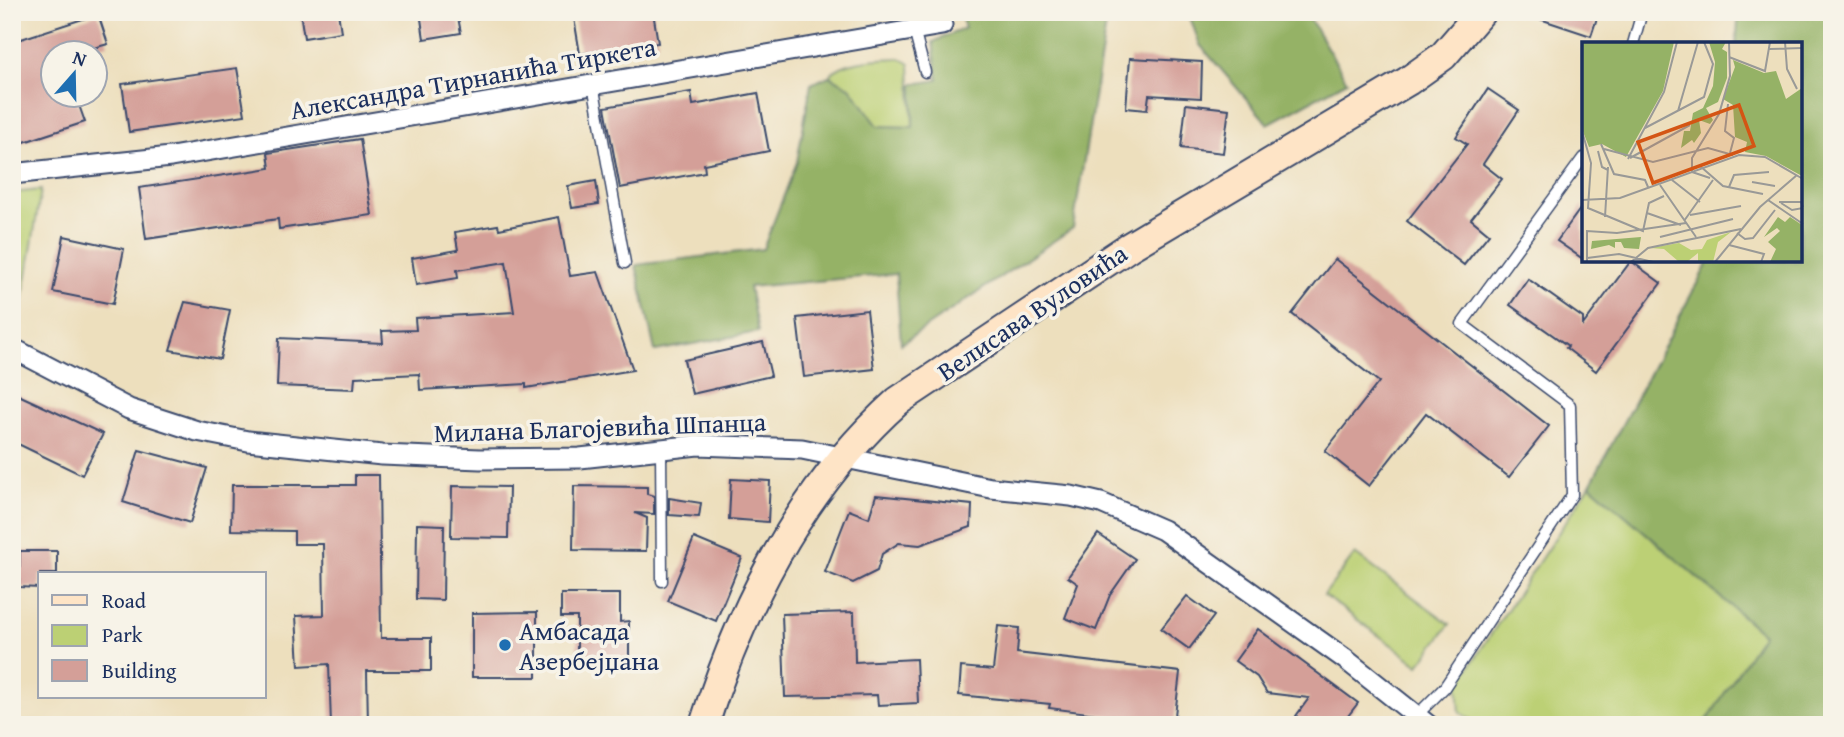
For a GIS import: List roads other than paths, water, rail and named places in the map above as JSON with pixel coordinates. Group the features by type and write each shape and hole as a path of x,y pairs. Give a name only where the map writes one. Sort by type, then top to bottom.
{"street":[{"name":"Велисава Вуловића","path":"704,725 749,611 772,563 807,506 845,457 898,401 1049,299 1432,65 1481,12"},
{"name":"Александра Тирнанића Тиркета","path":"12,174 172,156 942,25"},
{"name":"Милана Благојевића Шпанца","path":"12,348 129,409 197,431 248,441 382,455 468,459 568,458 698,445 764,447 845,457 991,488 1071,496 1132,514 1163,530 1237,581 1423,720"}],"lane":[{"path":"1634,42 1642,12"},
{"path":"914,30 925,72"},
{"path":"593,84 625,263"},
{"path":"1423,720 1572,495 1570,405 1462,324 1582,159"},
{"path":"661,449 662,581"}],"place":[{"name":"Амбасада Азербејџана","path":"505,645"}]}
